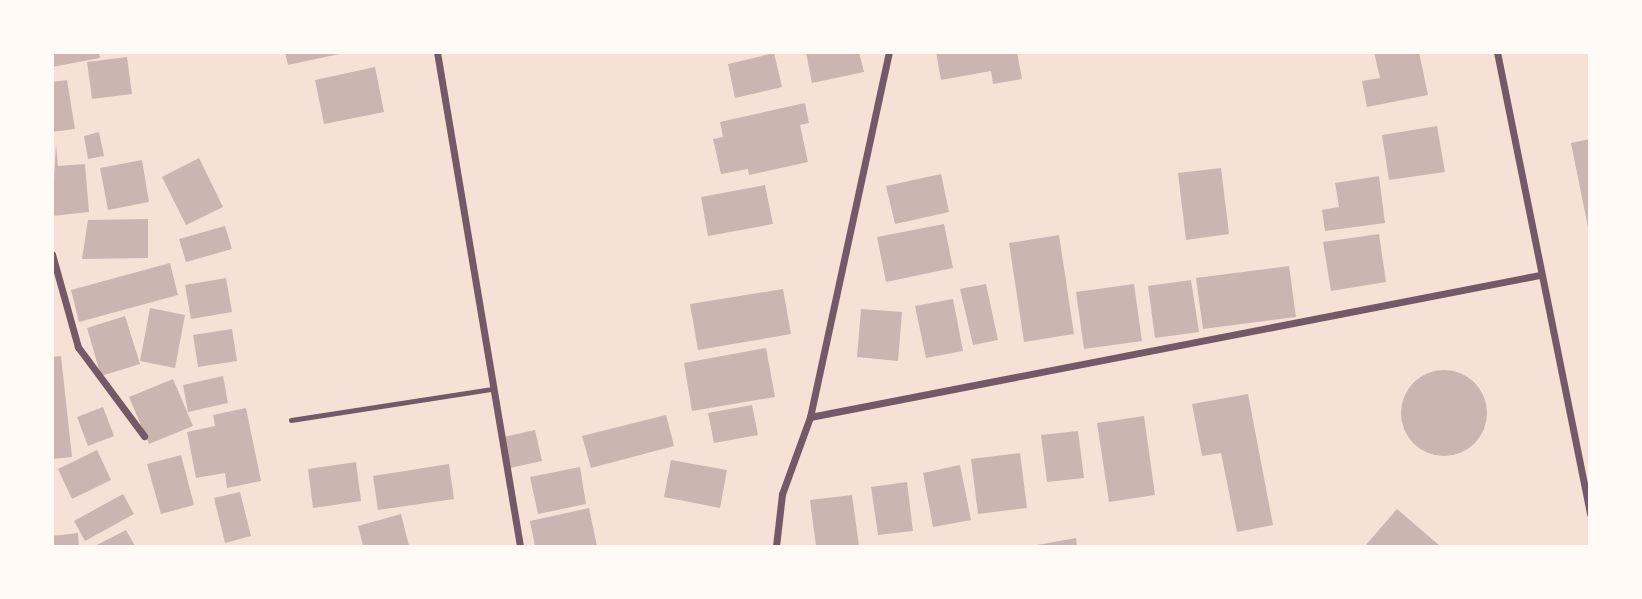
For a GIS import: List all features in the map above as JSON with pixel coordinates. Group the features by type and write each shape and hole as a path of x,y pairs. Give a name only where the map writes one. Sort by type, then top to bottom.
{"street":[{"path":"437,52 491,389 520,547"},
{"path":"776,547 782,494 810,416 889,52"},
{"path":"1497,52 1590,514"},
{"path":"52,254 78,347 144,436"},
{"path":"810,416 1540,275"}],"lane":[{"path":"291,420 491,389"}],"building":[{"path":"52,52 99,52 100,58 52,67"},
{"path":"285,52 339,52 339,54 288,65"},
{"path":"806,52 859,52 864,72 812,83"},
{"path":"936,52 1017,52 1022,79 993,84 991,71 941,80"},
{"path":"1374,52 1419,52 1428,95 1367,107 1362,81 1380,78"},
{"path":"774,53 782,87 735,98 728,64"},
{"path":"127,57 132,94 92,99 87,62"},
{"path":"375,67 384,112 324,124 315,80"},
{"path":"67,80 75,129 52,132 52,82"},
{"path":"805,103 809,123 800,125 808,162 749,175 748,169 721,174 713,139 723,137 720,122"},
{"path":"1437,126 1445,172 1389,180 1382,135"},
{"path":"99,132 104,156 88,159 84,136"},
{"path":"1590,139 1590,227 1588,227 1571,143"},
{"path":"56,144 58,166 85,164 89,212 52,216"},
{"path":"199,158 223,207 186,225 162,177"},
{"path":"142,160 149,202 108,210 100,168"},
{"path":"1221,168 1229,234 1186,240 1178,173"},
{"path":"941,174 949,212 895,224 886,186"},
{"path":"1379,176 1385,223 1325,231 1322,210 1339,207 1335,183"},
{"path":"765,185 773,224 708,236 701,197"},
{"path":"148,219 148,258 82,259 88,220"},
{"path":"944,224 953,268 886,282 877,237"},
{"path":"225,226 232,249 186,262 179,239"},
{"path":"1379,234 1386,282 1331,291 1323,242"},
{"path":"1059,235 1074,334 1024,342 1009,243"},
{"path":"170,263 178,295 79,322 71,290"},
{"path":"1289,266 1296,317 1203,329 1196,278"},
{"path":"226,278 232,312 191,319 185,285"},
{"path":"1191,280 1199,332 1155,338 1148,286"},
{"path":"986,284 998,340 973,345 960,289"},
{"path":"1134,284 1142,341 1084,349 1076,292"},
{"path":"783,289 791,334 698,350 690,304"},
{"path":"953,299 963,351 926,358 915,306"},
{"path":"150,308 185,315 175,368 140,361"},
{"path":"861,309 902,312 898,361 857,357"},
{"path":"125,316 140,364 101,376 87,328"},
{"path":"232,329 237,361 198,367 193,335"},
{"path":"766,348 775,397 692,411 684,363"},
{"path":"61,356 72,457 52,459 52,357"},
{"path":"1444,370 1460,374 1474,383 1483,397 1487,413 1483,429 1474,443 1460,452 1444,456 1428,452 1414,443 1405,429 1401,413 1405,397 1414,383 1428,374"},
{"path":"223,376 228,403 188,412 183,385"},
{"path":"173,379 193,426 149,444 129,397"},
{"path":"1248,394 1273,525 1237,532 1221,453 1202,456 1192,404"},
{"path":"752,405 758,435 714,443 708,413"},
{"path":"103,407 114,436 88,446 77,417"},
{"path":"246,408 261,481 227,488 225,473 196,478 187,432 215,426 213,415"},
{"path":"666,415 674,446 591,468 582,436"},
{"path":"1144,416 1155,495 1109,502 1097,423"},
{"path":"535,430 542,461 510,468 503,437"},
{"path":"1078,431 1084,478 1047,482 1041,435"},
{"path":"97,450 111,480 72,499 58,469"},
{"path":"1020,453 1027,508 978,514 971,459"},
{"path":"181,455 194,505 161,514 147,464"},
{"path":"671,460 727,470 720,508 664,497"},
{"path":"356,462 361,501 313,508 308,469"},
{"path":"449,464 454,499 378,510 373,476"},
{"path":"960,465 971,520 933,527 923,473"},
{"path":"580,467 586,504 538,514 530,477"},
{"path":"907,482 913,531 878,535 871,487"},
{"path":"240,492 251,536 225,543 214,498"},
{"path":"123,494 134,514 85,541 74,521"},
{"path":"852,495 859,546 816,546 810,500"},
{"path":"589,508 597,546 535,546 530,521"},
{"path":"1397,509 1440,546 1365,546"},
{"path":"401,514 409,546 363,546 358,526"},
{"path":"126,530 135,546 95,546"},
{"path":"78,533 79,546 52,546 52,536"},
{"path":"1076,538 1077,546 1037,546 1037,545"}]}
